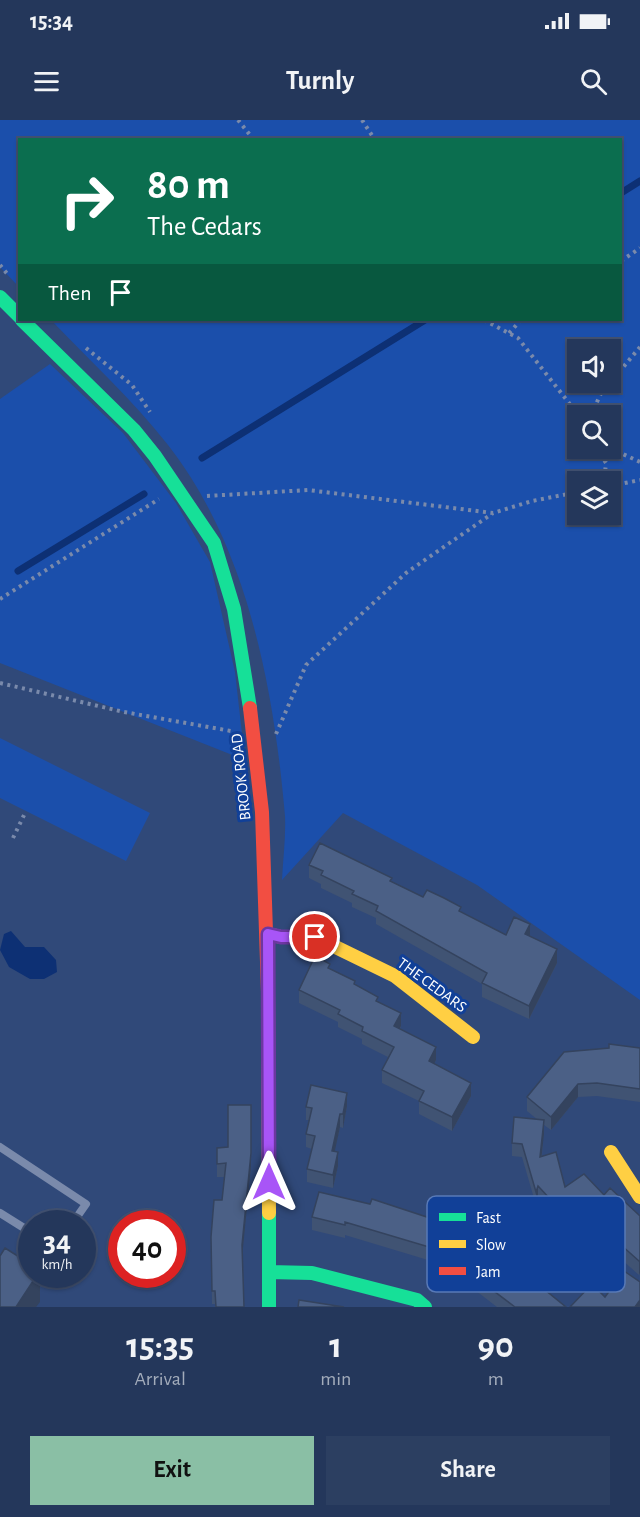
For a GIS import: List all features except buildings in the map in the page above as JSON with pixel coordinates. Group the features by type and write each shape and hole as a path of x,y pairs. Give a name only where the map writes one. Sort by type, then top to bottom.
{"street":[{"name":"BROOK ROAD","path":"0,297 18,315"},
{"name":"BROOK ROAD","path":"24,321 134,430 177,488 214,543 236,620 245,665 262,812 268,934 269,1307"},
{"name":"THE CEDARS","path":"268,934 281,937 315,937 395,976 473,1037"},
{"path":"610,1152 640,1197"},
{"path":"269,1272 312,1273 417,1300 425,1307"}],"lane":[{"path":"0,1147 86,1204 82,1210"},
{"path":"0,1213 18,1224"}],"path":[{"path":"238,120 252,138"},
{"path":"362,120 374,138"},
{"path":"622,260 640,248"},
{"path":"486,321 518,338 570,405"},
{"path":"509,333 520,321"},
{"path":"596,405 600,395 640,347"},
{"path":"621,453 640,462"},
{"path":"621,484 640,480"},
{"path":"0,599 177,488 203,497 308,490 493,513"},
{"path":"273,740 306,665 406,573 493,513 532,501 567,494"},
{"path":"0,683 124,712 253,735"},
{"path":"13,838 26,811"}],"shaded area":[{"path":"0,120 640,120 640,1000 477,885 343,813 282,880 285,816 273,719 264,670 237,574 218,528 196,485 168,445 126,396 52,321 622,321 622,138 18,138 18,286 0,267"},
{"path":"50,364 123,433 176,503 210,562 235,672 245,760 0,663 0,399"},
{"path":"0,738 150,813 126,861 0,798"},
{"path":"11,931 25,947 44,947 56,960 57,972 44,979 30,979 9,967 0,950 4,934"}],"waterway":[{"path":"622,192 640,181"},
{"path":"202,458 423,321"},
{"path":"18,571 144,494"}],"traffic: fast":[{"path":"0,297 18,315"},
{"path":"23,321 134,430 155,456 214,543 234,609 250,708"},
{"path":"269,1213 269,1307"},
{"path":"269,1272 312,1273 417,1300 425,1307"}],"traffic: slow":[{"path":"268,934 281,937 315,937 395,976 473,1037"},
{"path":"268,992 269,1213"},
{"path":"611,1152 640,1197"}],"traffic: jam":[{"path":"250,708 262,812 268,992"}],"route":[{"path":"269,1182 268,934 281,937 315,937"}]}
